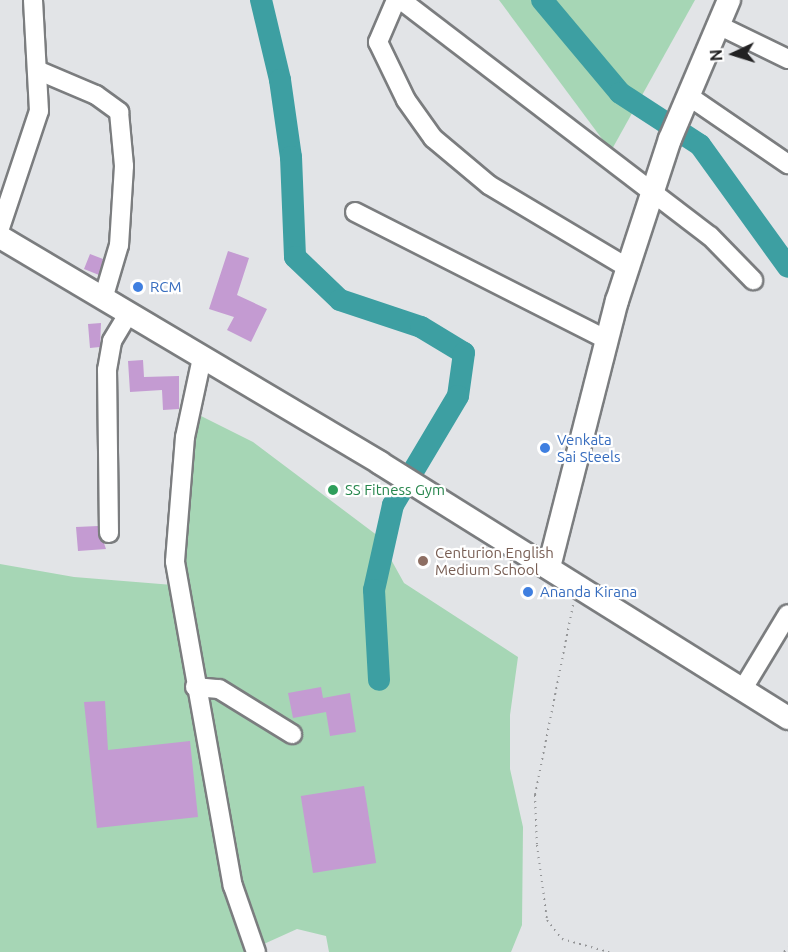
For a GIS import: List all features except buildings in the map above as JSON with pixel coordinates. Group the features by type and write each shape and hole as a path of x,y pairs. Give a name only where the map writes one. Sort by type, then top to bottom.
{"main road":[{"path":"549,567 607,340 628,268 670,139 729,0"},
{"path":"0,237 380,463 744,687 788,718"}],"street":[{"path":"0,228 39,111 33,0"},
{"path":"396,0 378,42 406,100 433,138 489,185 628,268"},
{"path":"401,0 652,194 710,236 753,280"},
{"path":"718,25 788,59"},
{"path":"37,70 96,95 119,112 124,166 119,245 103,299"},
{"path":"685,105 788,164"},
{"path":"355,212 607,340"},
{"path":"109,533 107,370 112,341 128,314"},
{"path":"202,358 185,437 175,528 175,562 195,687 233,886 256,952"},
{"path":"744,687 788,614"},
{"path":"195,687 219,689 291,734"}],"path":[{"path":"576,584 535,795 537,845 547,920 562,939 609,952"},
{"path":"784,952 788,947"}],"green space":[{"path":"499,0 695,0 611,151"},
{"path":"195,413 253,442 378,536 404,583 518,657 510,715 510,769 523,827 522,925 511,952 329,952 326,936 297,929 255,948 256,952 0,952 0,564 74,577 173,585"}],"waterway":[{"path":"261,0 280,80 291,157 295,257 340,300 421,327 464,353 458,396 393,505 374,590 379,680"},
{"path":"542,0 620,93 700,145 788,267"}],"place":[{"name":"RCM","path":"138,287"},
{"name":"Venkata Sai Steels","path":"545,448"},
{"name":"SS Fitness Gym","path":"333,490"},
{"name":"Centurion English Medium School","path":"423,561"},
{"name":"Ananda Kirana","path":"528,592"}]}
